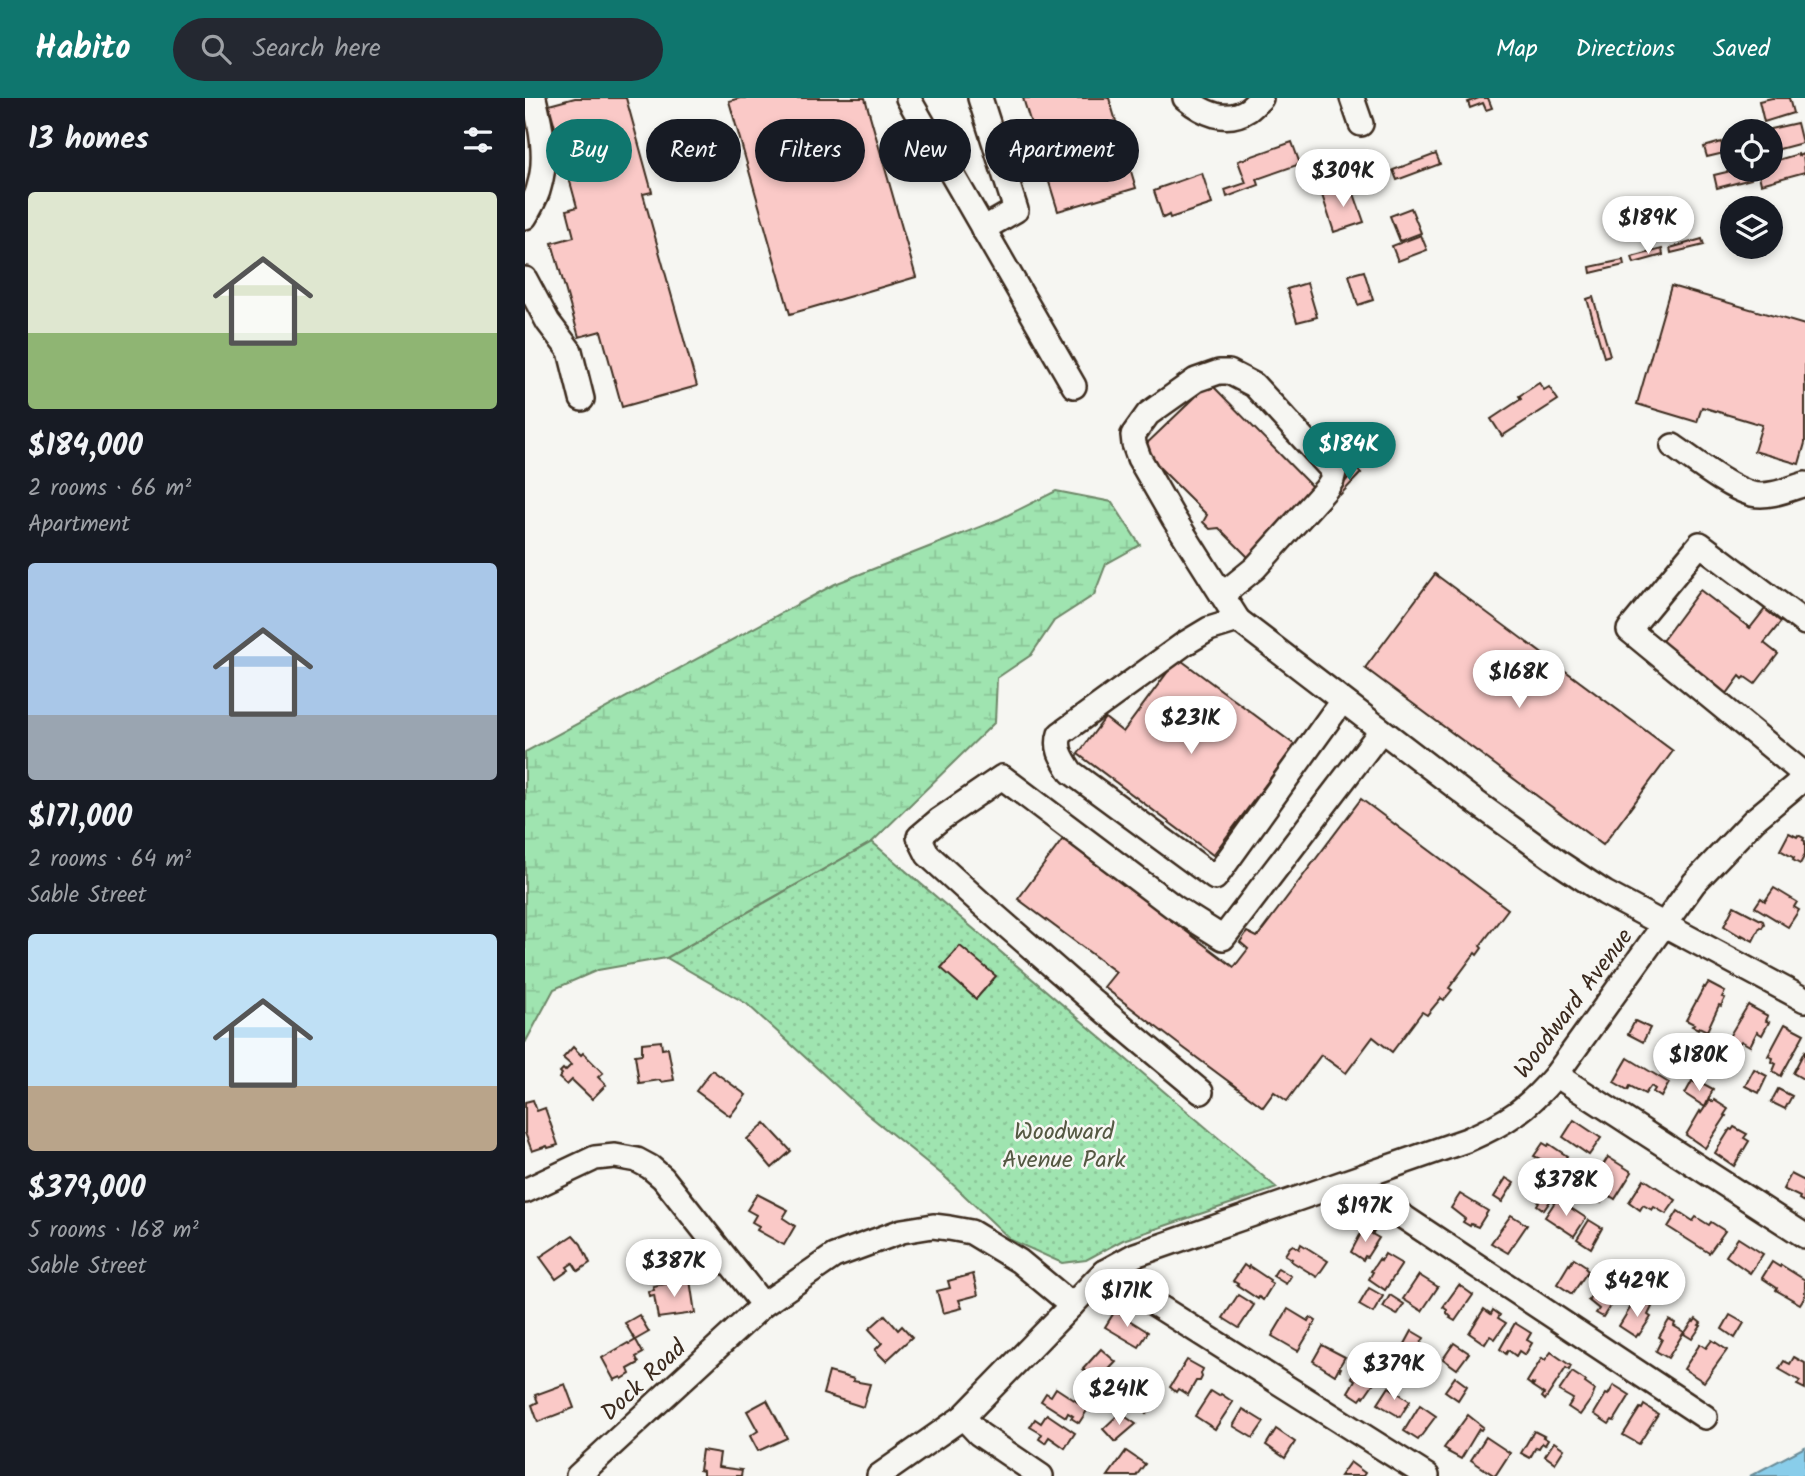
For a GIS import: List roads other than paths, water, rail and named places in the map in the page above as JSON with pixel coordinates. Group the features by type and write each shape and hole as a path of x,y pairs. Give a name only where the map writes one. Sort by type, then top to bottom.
{"street":[{"path":"525,217 539,187 543,162 542,130 534,98"},
{"path":"908,98 1074,386"},
{"path":"980,98 1016,210 983,229"},
{"path":"1185,98 1197,109 1223,118 1247,111 1261,98"},
{"path":"1352,98 1361,124"},
{"path":"525,279 548,322 570,351 582,399"},
{"path":"1223,594 1255,568 1327,489 1334,472 1254,385 1229,372 1219,372 1196,380 1148,414 1133,435 1139,458 1238,620 1381,731 1561,864 1605,893 1805,1000"},
{"path":"1673,446 1729,484 1754,494 1778,493 1805,484"},
{"path":"1802,781 1629,630 1700,544 1805,623"},
{"path":"1238,620 1209,629 1184,644 1061,734 1057,743 1071,772 1215,878 1342,701"},
{"path":"1201,1092 983,905 928,855 919,837 1002,777 1174,907 1223,938 1381,731"},
{"name":"Woodward Avenue","path":"879,1476 963,1417 1104,1272 1135,1255 1467,1140 1517,1114 1537,1097 1556,1075 1694,883 1754,820 1802,781"},
{"path":"1556,1075 1805,1236"},
{"path":"525,1191 595,1158 615,1156 637,1160 663,1178 764,1305"},
{"path":"1357,1178 1381,1202 1705,1417"},
{"name":"Dock Road","path":"577,1476 764,1305 834,1255 902,1231 933,1226 971,1233 1019,1261 1072,1305"},
{"path":"1104,1272 1427,1476"},
{"path":"963,1417 979,1434 1041,1476"}],"water":[{"path":"1805,1447 1805,1476 1750,1476"}],"park label":[{"name":"Woodward Avenue Park","path":"1064,1145"}]}
